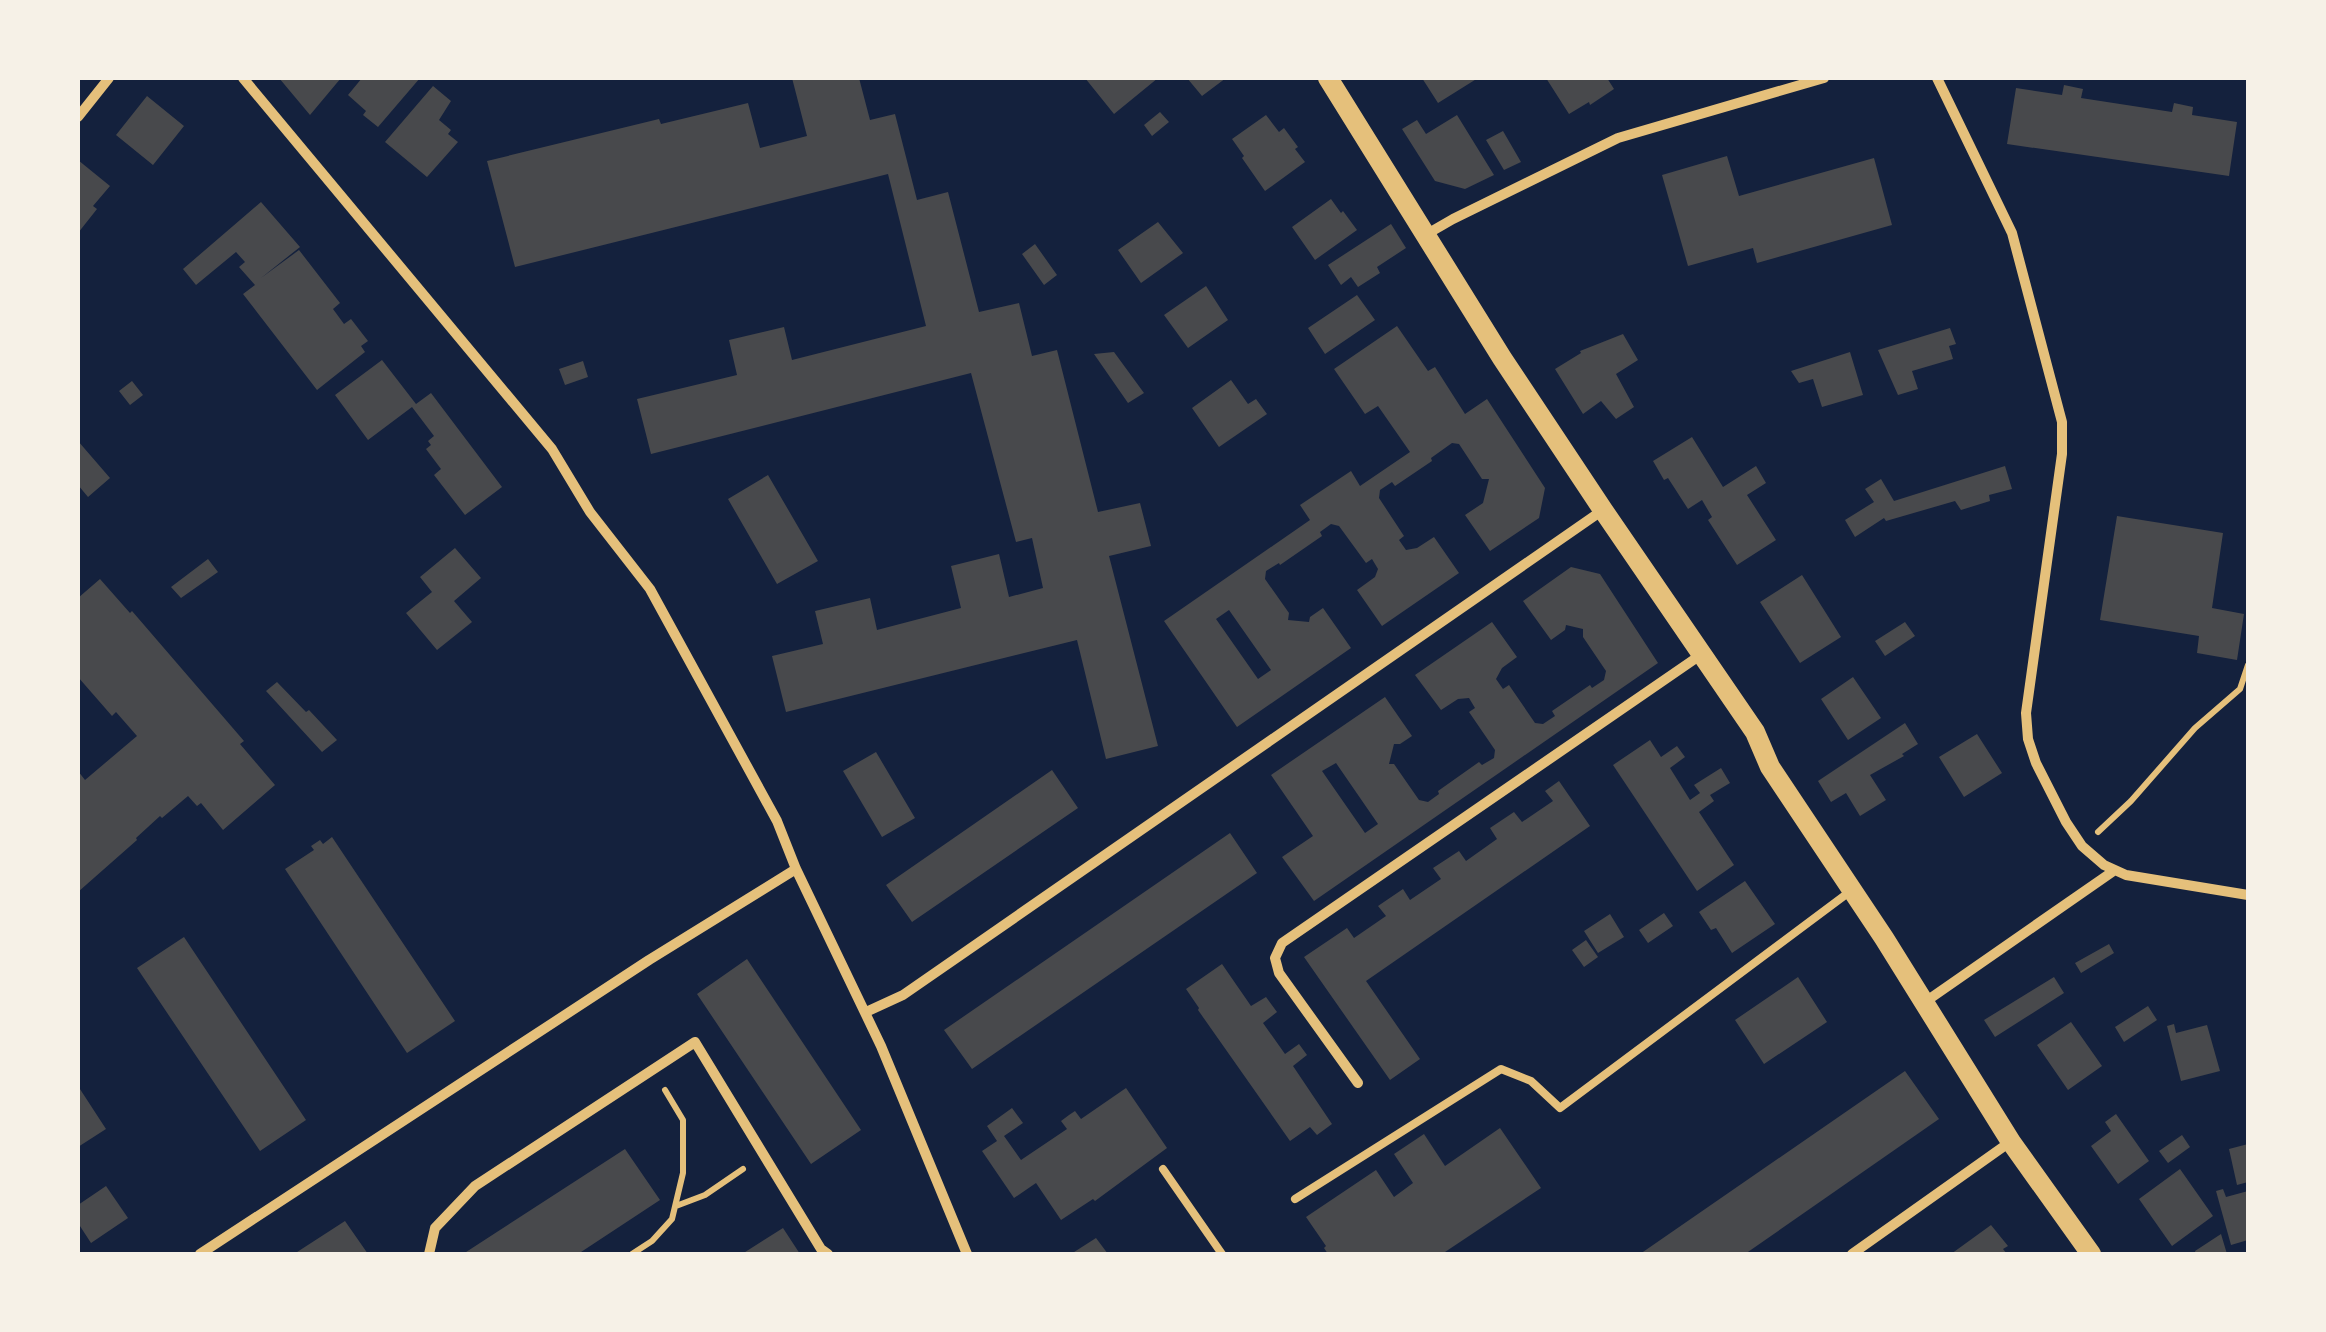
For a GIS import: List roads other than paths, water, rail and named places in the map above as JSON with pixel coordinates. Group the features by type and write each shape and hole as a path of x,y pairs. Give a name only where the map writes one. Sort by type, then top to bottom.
{"main road":[{"path":"1328,78 1502,358 1755,732 1770,767 1925,1002 2011,1142 2091,1254"}],"street":[{"path":"78,117 109,78"},
{"path":"243,78 552,449 590,512 650,589 777,821 796,870 866,1012 968,1254"},
{"path":"1427,234 1618,138 1824,78"},
{"path":"1938,78 2012,233 2062,422 2062,454 2026,713 2028,739 2036,764 2082,846 2104,865 2126,875 2248,895"},
{"path":"866,1012 919,984 1603,510"},
{"path":"1358,1083 1278,973 1275,958 1282,943 1702,654"},
{"path":"200,1254 648,960 796,870"},
{"path":"1925,1002 2115,870"},
{"path":"428,1254 435,1228 475,1186 695,1042 821,1250 828,1254"},
{"path":"1852,1254 2011,1142"}],"lane":[{"path":"1295,1198 1501,1069 1531,1081 1560,1108 1852,890"},
{"path":"1163,1169 1222,1254"}]}
